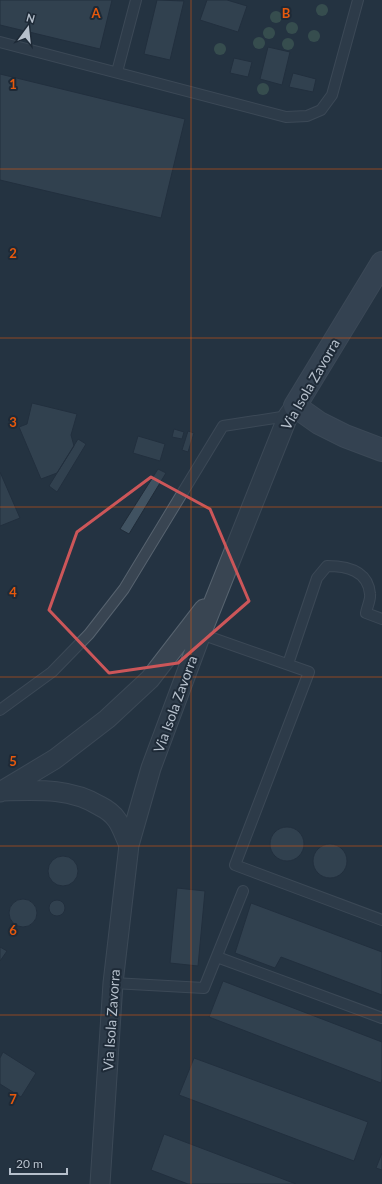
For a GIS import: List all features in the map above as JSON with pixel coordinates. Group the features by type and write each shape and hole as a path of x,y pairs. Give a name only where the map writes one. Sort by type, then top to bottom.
{"main road":[{"name":"Via Isola Zavorra","path":"292,411 382,263"},
{"path":"292,411 345,436 382,450"}],"street":[{"name":"Via Isola Zavorra","path":"100,1184 113,983 129,845 151,768 201,634 292,411"},
{"path":"2,792 55,759 107,719 150,679 217,592"},
{"path":"2,792 44,790 70,793 89,799 117,819 129,845"}],"lane":[{"path":"117,72 136,0"},
{"path":"0,42 286,117 307,116 322,110 332,95 358,0"},
{"path":"0,710 52,672 89,634 124,589 223,426 292,411"},
{"path":"288,664 317,578 327,566 342,566 357,570 366,581 370,594 366,613 382,619"},
{"path":"201,634 309,672 235,865 382,920"},
{"path":"113,983 204,988 242,891"},
{"path":"217,957 382,1018"}],"highlighted area":[{"path":"151,477 210,509 249,601 178,663 109,673 49,610 77,532"}],"building":[{"path":"0,0 112,0 100,49 0,25"},
{"path":"157,0 184,1 170,60 144,54"},
{"path":"207,0 227,0 247,6 238,32 200,20"},
{"path":"268,47 290,52 282,85 260,79"},
{"path":"234,58 252,62 248,77 230,73"},
{"path":"293,73 316,79 313,92 289,87"},
{"path":"0,74 185,119 161,218 0,180"},
{"path":"32,403 77,414 71,435 74,446 57,473 41,479 19,427 27,424"},
{"path":"174,429 184,432 182,439 172,437"},
{"path":"188,431 194,433 188,452 182,450"},
{"path":"138,436 165,444 160,461 133,453"},
{"path":"78,439 86,444 57,492 49,486"},
{"path":"158,469 166,473 129,534 120,529"},
{"path":"0,472 20,518 0,526"},
{"path":"284,827 290,827 294,828 301,834 304,844 303,851 297,858 290,861 284,861 280,860 273,854 270,847 270,841 271,837 277,830"},
{"path":"327,844 333,844 337,845 344,851 347,861 346,868 340,875 333,878 327,878 323,877 316,871 313,864 313,858 314,854 320,847"},
{"path":"63,856 69,857 77,865 77,877 69,885 63,886 57,885 49,877 48,871 49,865 57,857"},
{"path":"177,888 205,891 198,966 170,963"},
{"path":"23,899 33,903 37,913 33,923 23,927 13,923 9,913 13,903"},
{"path":"57,900 63,902 65,908 63,914 57,916 51,914 49,908 51,902"},
{"path":"251,903 382,952 382,995 281,957 275,968 235,953"},
{"path":"0,947 7,951 0,961"},
{"path":"223,981 382,1042 381,1083 209,1017"},
{"path":"3,1052 36,1073 21,1097 0,1084 0,1058"},
{"path":"194,1058 368,1122 354,1161 179,1095"},
{"path":"164,1134 296,1184 188,1184 151,1170"},
{"path":"382,1153 382,1170 376,1168"}]}
